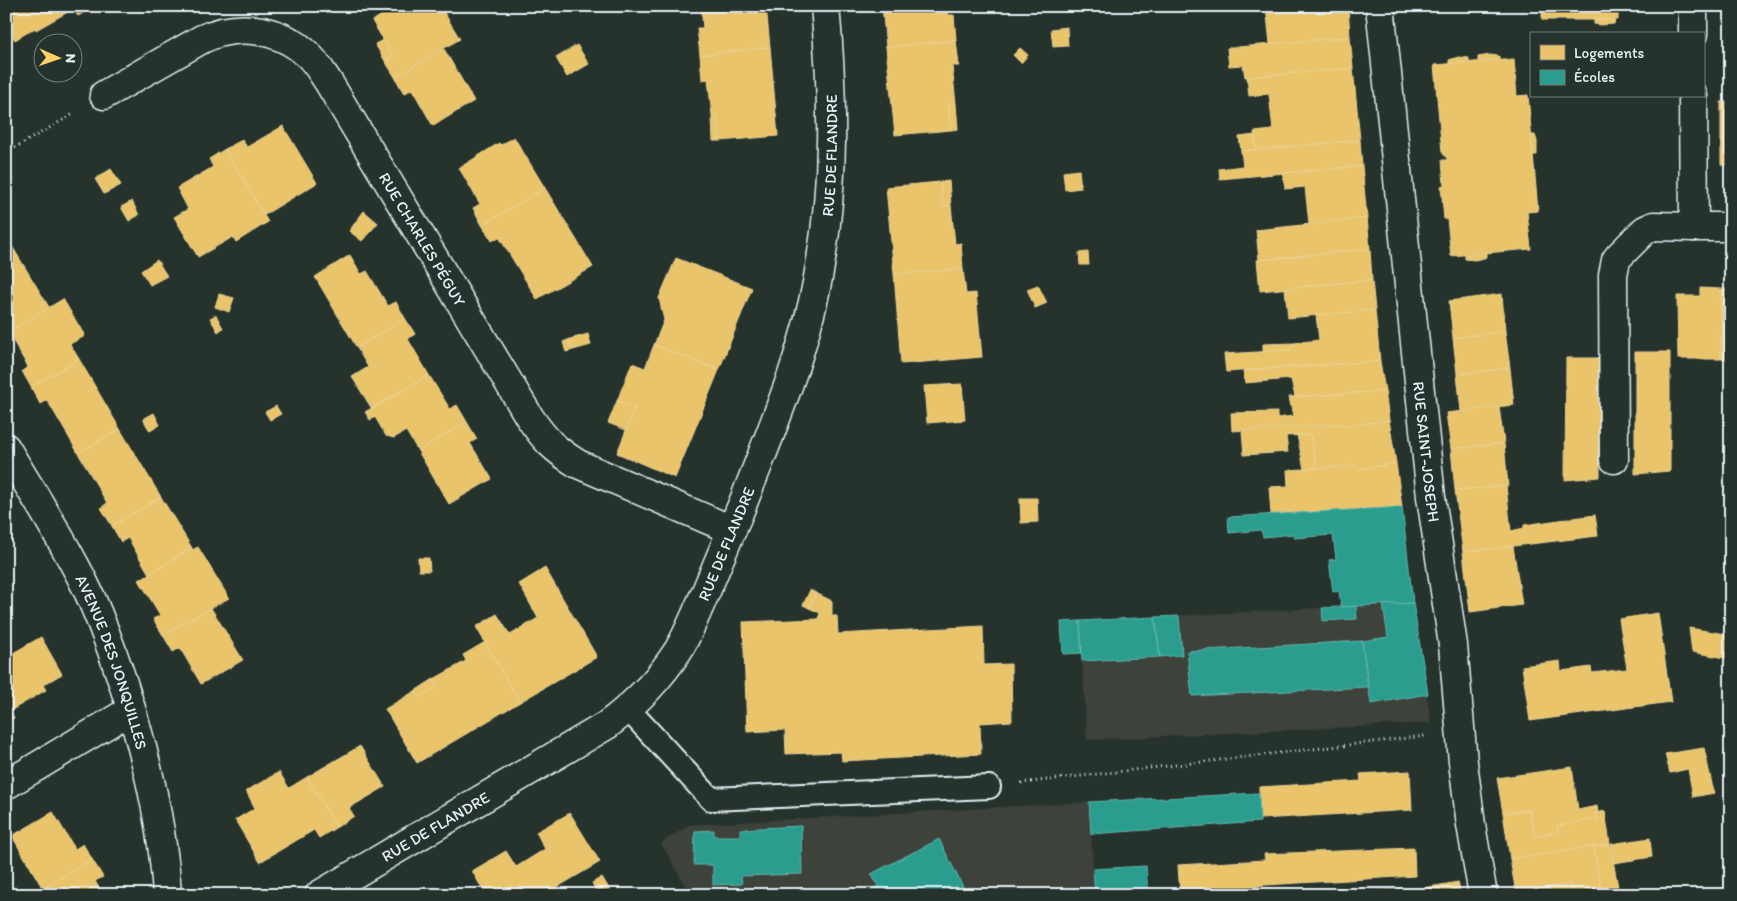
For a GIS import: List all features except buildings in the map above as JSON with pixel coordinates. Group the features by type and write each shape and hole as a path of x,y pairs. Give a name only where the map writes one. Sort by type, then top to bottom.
{"street":[{"name":"RUE DE FLANDRE","path":"319,895 586,738 628,709 647,690 678,649 732,530 775,421 808,319 820,267 828,200 832,114 825,6"},
{"name":"RUE SAINT-JOSEPH","path":"1380,6 1431,497 1453,645 1460,732 1471,825 1483,895"},
{"path":"1693,6 1693,32"},
{"name":"RUE CHARLES PÉGUY","path":"104,95 217,32 235,28 255,30 275,35 297,46 307,53 329,83 530,418 544,438 559,452 578,464 732,530"},
{"path":"1693,98 1694,227"},
{"path":"1614,458 1613,275 1616,260 1640,234 1650,227 1731,227"},
{"name":"AVENUE DES JONQUILLES","path":"6,448 86,587 114,655 145,761 162,843 167,895"},
{"path":"6,785 131,710"}],"lane":[{"path":"628,709 711,799 989,787"}],"path":[{"path":"6,153 104,95"},
{"path":"989,787 1460,732"}],"shaded area":[{"path":"1413,603 1431,723 1087,740 1080,621"},
{"path":"1089,802 1095,895 691,895 661,843 689,825"}]}
